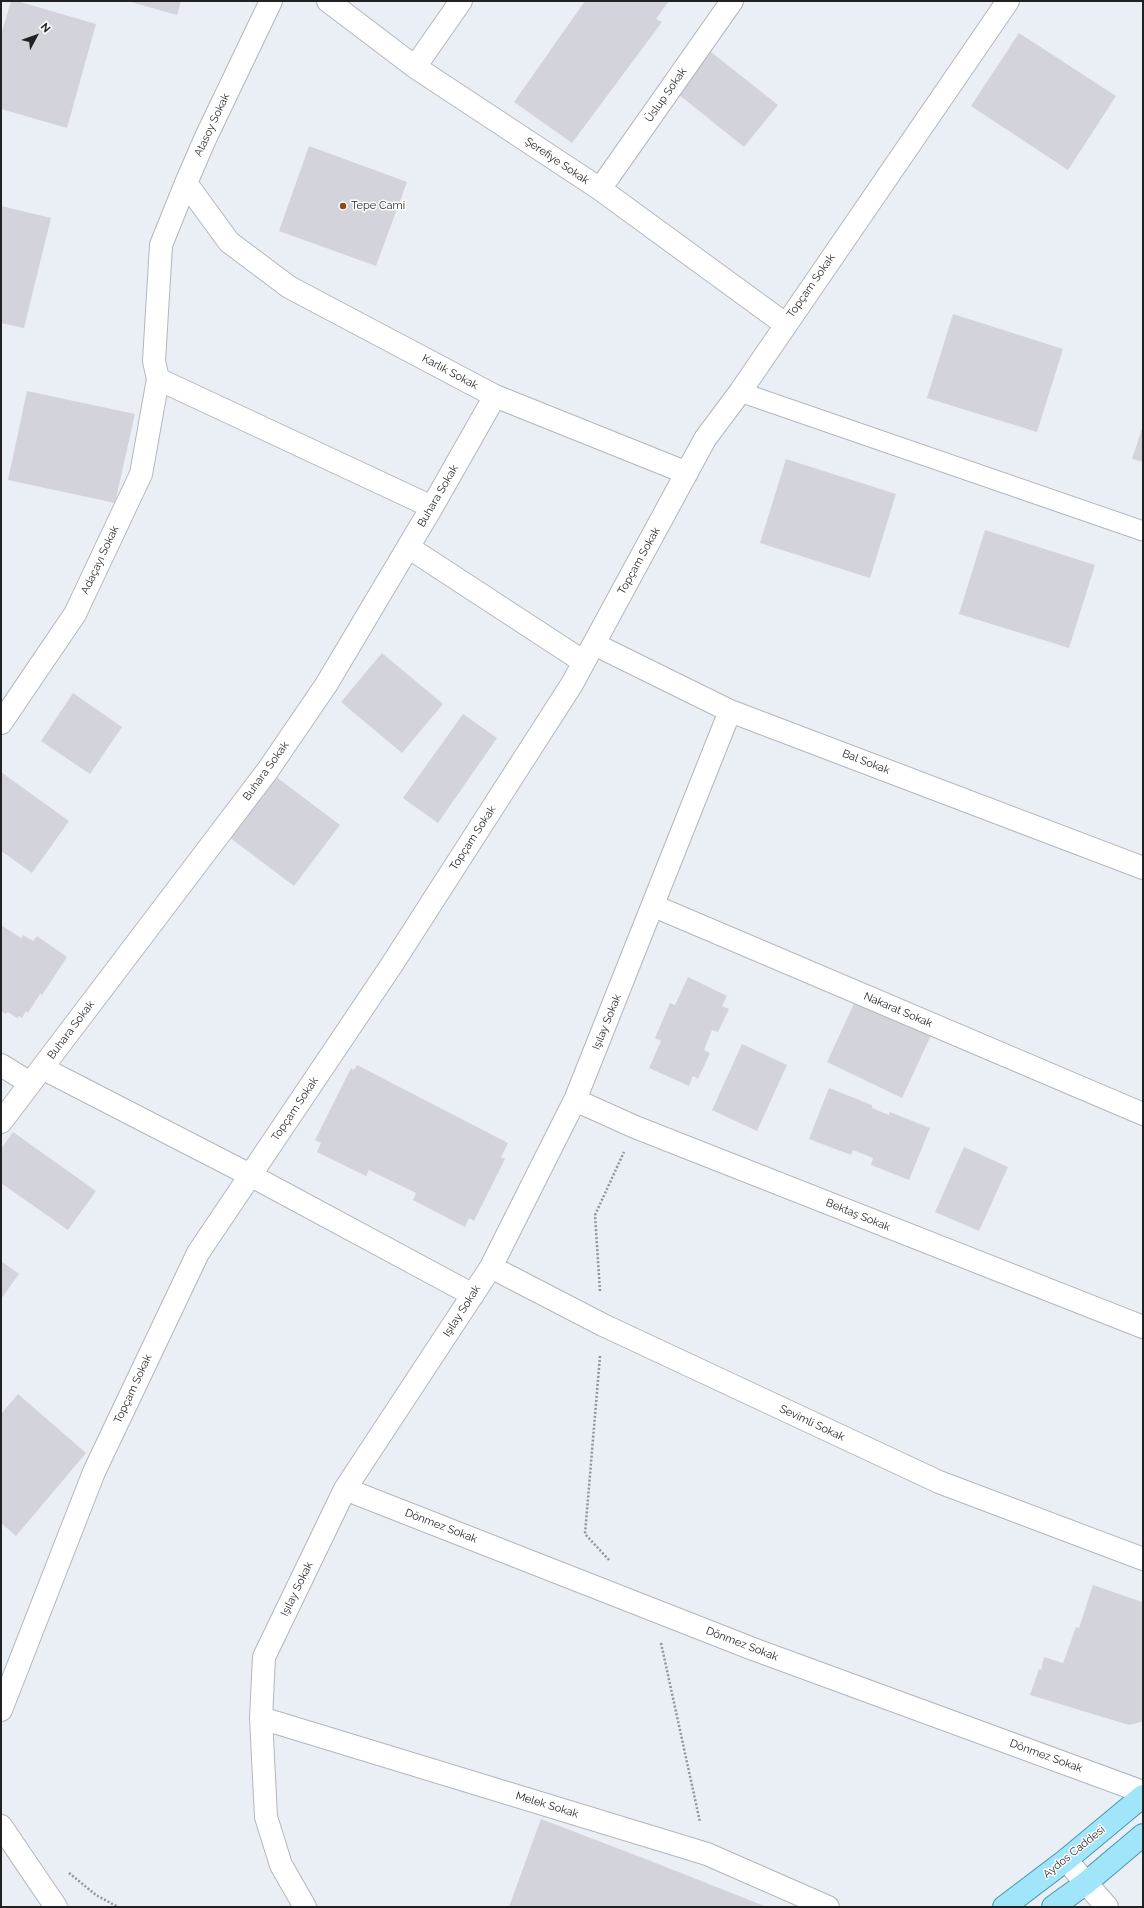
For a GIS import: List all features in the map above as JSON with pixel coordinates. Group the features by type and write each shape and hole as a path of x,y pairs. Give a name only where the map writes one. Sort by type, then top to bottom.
{"main road":[{"name":"Aydos Caddesi","path":"1004,1907 1066,1860 1143,1796"},
{"path":"1054,1907 1086,1883 1143,1835"}],"street":[{"name":"Atasoy Sokak","path":"158,379 154,361 161,245 205,139 271,1"},
{"name":"Şerefiye Sokak","path":"328,1 415,66 600,189 785,324"},
{"path":"415,66 461,1"},
{"name":"Üslup Sokak","path":"600,189 732,1"},
{"name":"Topçam Sokak","path":"1,1710 97,1465 198,1253 391,966 589,653 705,439 740,392 785,324 1008,1"},
{"name":"Karlık Sokak","path":"186,183 229,242 289,287 495,396 687,473"},
{"path":"158,379 432,507"},
{"name":"Adaçayı Sokak","path":"1,723 75,614 141,474 158,379"},
{"name":"Buhara Sokak","path":"1,1122 268,770 326,685 432,507 495,396"},
{"name":"Bal Sokak","path":"408,547 589,653 730,711 1143,868"},
{"name":"Işılay Sokak","path":"305,1907 281,1865 266,1817 261,1718 264,1657 345,1489 491,1267 575,1100 654,906 730,711"},
{"name":"Nakarat Sokak","path":"654,906 1143,1114"},
{"path":"1,1065 36,1075 250,1175 473,1294"},
{"name":"Bektaş Sokak","path":"575,1100 635,1127 1143,1327"},
{"name":"Sevimli Sokak","path":"491,1267 602,1325 939,1482 1143,1559"},
{"name":"Dönmez Sokak","path":"345,1489 753,1649 1143,1792"},
{"name":"Melek Sokak","path":"261,1718 707,1854 828,1907"},
{"path":"1,1826 56,1907"},
{"path":"1066,1860 1107,1907"}],"lane":[{"path":"740,392 1143,531"}],"path":[{"path":"611,1563 585,1534 602,1325 596,1214 635,1127"},
{"path":"654,1610 707,1854"}],"building":[{"path":"11,1 17,1 96,24 67,128 1,109 1,35"},
{"path":"127,1 181,1 177,15"},
{"path":"585,1 669,1 656,19 662,22 572,143 514,102"},
{"path":"1019,33 1116,96 1068,170 971,106"},
{"path":"711,52 778,105 744,147 678,94"},
{"name":"Tepe Cami","path":"309,146 407,182 376,266 279,231"},
{"path":"1,206 51,218 24,328 1,323"},
{"path":"953,314 1063,349 1037,432 927,398"},
{"path":"27,391 135,414 115,503 8,480"},
{"path":"1143,426 1143,462 1132,459"},
{"path":"786,459 896,494 870,578 760,543"},
{"path":"985,530 1095,565 1069,648 959,614"},
{"path":"382,653 443,704 402,753 341,702"},
{"path":"73,693 122,727 90,774 41,741"},
{"path":"463,714 497,738 438,823 403,798"},
{"path":"1,772 69,821 32,873 1,851"},
{"path":"275,776 340,825 294,886 229,837"},
{"path":"1,925 21,938 23,935 33,941 37,936 67,957 42,995 40,994 28,1013 26,1011 22,1018 19,1016 17,1018 8,1012 6,1014 1,1011"},
{"path":"688,977 727,996 722,1006 729,1009 718,1032 712,1030 704,1050 710,1053 698,1079 693,1076 689,1086 649,1068 661,1041 655,1038 670,1003 675,1005"},
{"path":"858,995 933,1031 902,1098 827,1062"},
{"path":"742,1044 787,1065 757,1131 712,1110"},
{"path":"357,1065 508,1143 501,1157 505,1159 474,1221 469,1218 465,1227 413,1200 416,1193 369,1170 366,1176 317,1152 321,1143 315,1140 351,1068 354,1070"},
{"path":"829,1088 872,1105 872,1108 889,1115 890,1112 930,1128 909,1180 871,1165 873,1158 853,1150 851,1155 809,1139"},
{"path":"13,1132 96,1191 68,1230 1,1183 1,1149"},
{"path":"964,1147 1008,1167 979,1231 935,1212"},
{"path":"1,1261 19,1274 1,1299"},
{"path":"18,1394 86,1453 16,1536 1,1523 1,1414"},
{"path":"1093,1585 1142,1602 1143,1604 1143,1721 1141,1722 1129,1725 1030,1695 1039,1669 1041,1670 1044,1657 1063,1663 1076,1627 1079,1628"},
{"path":"541,1819 648,1860 767,1907 509,1907"}],"place":[{"name":"Tepe Cami","path":"343,206"}]}
